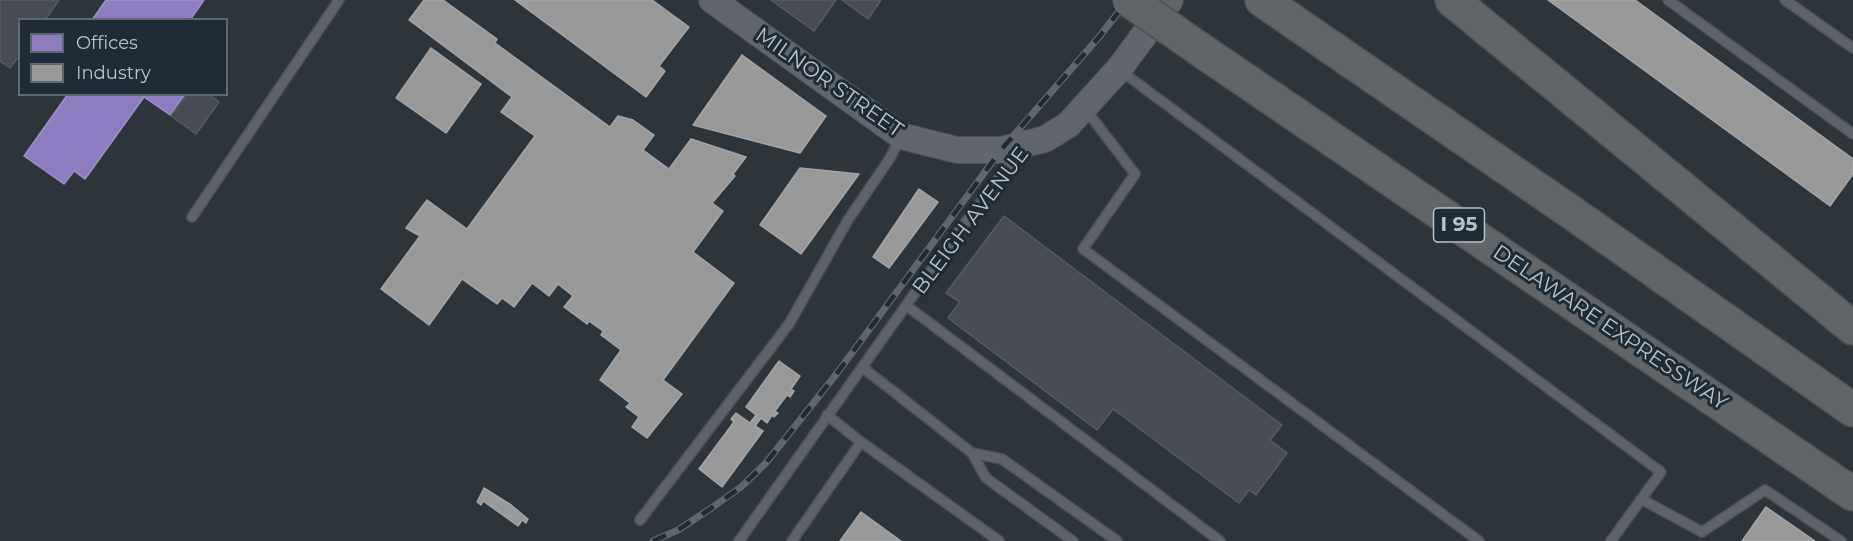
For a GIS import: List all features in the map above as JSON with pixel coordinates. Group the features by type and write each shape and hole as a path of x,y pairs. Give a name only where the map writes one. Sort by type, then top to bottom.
{"highway":[{"name":"DELAWARE EXPRESSWAY","path":"1130,0 1853,494"},
{"path":"1262,0 1853,410"},
{"path":"1452,0 1853,328"}],"main road":[{"name":"MILNOR STREET","path":"712,0 901,136 957,150 1001,150 1025,145"},
{"name":"BLEIGH AVENUE","path":"1025,145 1064,129 1119,69 1170,0"}],"lane":[{"path":"192,217 339,0"},
{"path":"1668,0 1853,134"},
{"path":"1785,0 1853,48"},
{"path":"1119,69 1661,472 1611,541"},
{"path":"1084,108 1136,174 1083,249 1479,541"},
{"path":"640,520 789,324 848,220 890,158 901,136"},
{"name":"BLEIGH AVENUE","path":"739,541 827,415 1025,145"},
{"path":"907,306 1220,541"},
{"path":"862,367 972,453 986,478 1073,541"},
{"path":"827,415 999,541"},
{"path":"792,541 861,442"},
{"path":"972,453 1002,459 1117,541"},
{"path":"1641,500 1702,532 1765,490 1841,541"}],"building: Offices":[{"path":"106,0 204,0 191,18 93,18"},
{"path":"67,96 184,96 170,115 144,97 85,179 74,171 64,184 24,156"}],"building: Industry":[{"path":"424,0 443,0 497,39 495,43 610,127 618,116 633,120 654,135 643,150 669,169 691,139 746,157 733,174 735,176 712,203 723,211 693,252 734,283 663,380 682,394 647,438 632,427 639,417 626,407 630,403 600,380 621,350 601,335 603,331 589,321 587,324 564,307 573,296 558,284 549,296 532,283 514,307 502,298 497,304 462,279 429,325 381,289 420,236 406,228 427,200 467,229 535,136 501,112 512,97 409,20"},
{"path":"515,0 652,0 689,27 659,66 665,71 646,97"},
{"path":"1548,0 1635,0 1853,159 1853,174 1830,206"},
{"path":"431,48 481,84 446,133 396,98"},
{"path":"742,55 826,116 800,153 693,125"},
{"path":"800,168 859,174 801,254 760,225"},
{"path":"919,189 938,202 889,268 873,257"},
{"path":"779,361 800,376 791,389 794,391 790,397 787,395 775,411 778,413 774,417 772,415 767,423 761,418 755,426 763,431 722,487 699,469 734,422 731,419 736,413 750,423 756,415 746,407"},
{"path":"484,488 528,519 526,523 522,520 518,526 483,501 481,505 477,502"},
{"path":"1766,507 1815,541 1742,541"},
{"path":"861,512 901,541 840,541"}],"building: Other":[{"path":"0,0 59,0 46,18 18,18 18,58 10,68 0,61"},
{"path":"771,0 836,0 814,31"},
{"path":"842,0 881,0 868,19"},
{"path":"186,96 212,96 219,102 196,134 171,116"},
{"path":"1004,216 1282,425 1270,440 1287,453 1256,495 1249,490 1239,503 1113,409 1097,430 948,318 960,302 946,293"}],"railway":[{"path":"653,541 678,530 710,509 741,487 765,464 838,372 1001,150 1128,0"}]}
